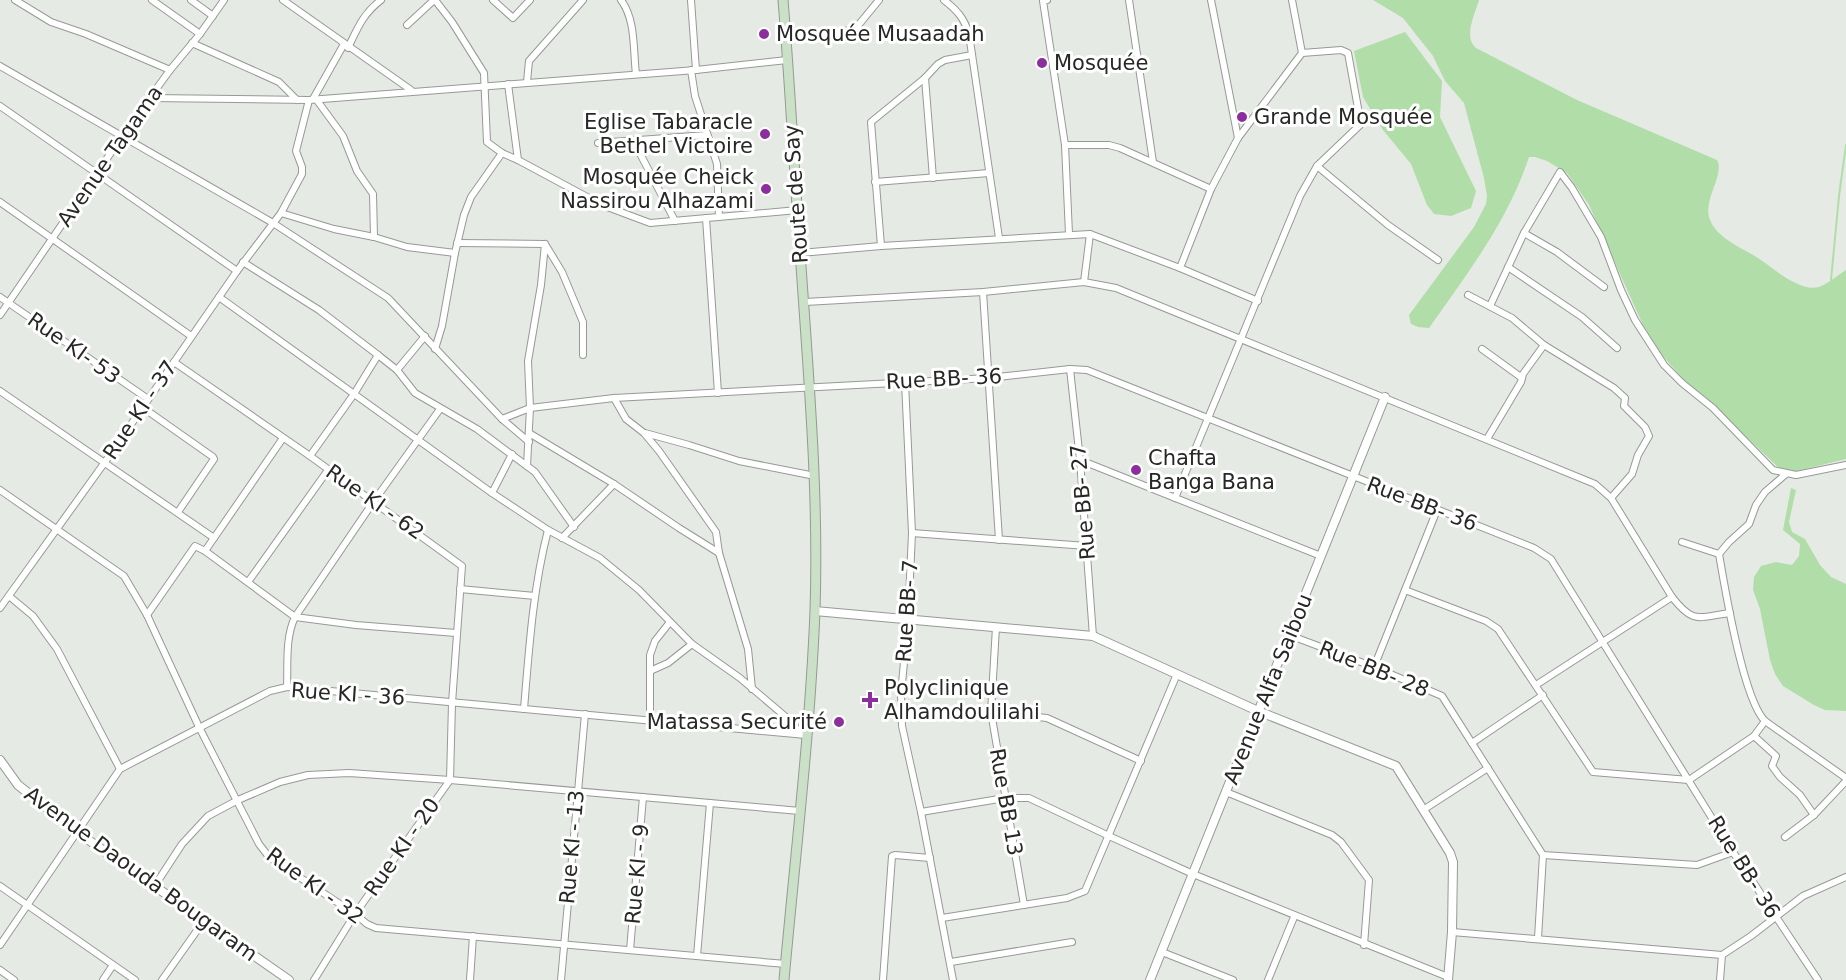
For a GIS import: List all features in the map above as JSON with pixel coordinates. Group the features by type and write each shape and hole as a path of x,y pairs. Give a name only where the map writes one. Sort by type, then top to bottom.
{"main road":[{"name":"Route de Say","path":"783,0 805,302 814,476 814,611 803,734 800,811 784,980"}],"street":[{"path":"152,0 200,34"},
{"path":"191,0 213,16"},
{"name":"Avenue Tagama","path":"0,315 123,135 224,0"},
{"path":"283,0 411,91"},
{"path":"369,0 373,6"},
{"name":"Rue KI - 37","path":"0,608 105,462 243,262 281,213 302,174 296,151 313,99 362,18 381,0"},
{"path":"407,25 435,0 452,22 484,74 487,142 502,153 602,205 650,223 798,210"},
{"path":"493,0 513,18 530,0"},
{"path":"527,82 529,61 583,0"},
{"path":"621,0 630,19 636,74"},
{"path":"691,0 695,96 717,164 719,217"},
{"path":"786,36 852,30 879,0"},
{"path":"945,0 965,20 999,238"},
{"path":"1044,0 1065,145 1069,234"},
{"path":"1129,0 1153,162"},
{"path":"1211,0 1238,138"},
{"path":"1180,268 1211,189 1238,138 1302,53 1292,0"},
{"path":"17,1 51,22 86,34 170,70"},
{"path":"192,43 279,82 298,100"},
{"path":"1175,498 1300,196 1317,166 1356,130 1360,119 1348,53 1341,50 1302,53"},
{"path":"881,246 871,122 925,78 938,64 945,60 972,55"},
{"path":"150,98 298,100 694,70 787,60"},
{"path":"0,66 273,223 388,298 502,418 528,442"},
{"path":"925,78 933,178"},
{"path":"508,84 518,160"},
{"path":"313,99 343,136 357,171 373,194 374,237"},
{"path":"0,106 237,271"},
{"path":"598,143 707,135"},
{"path":"633,140 675,221"},
{"path":"1065,145 1109,145 1153,162 1211,189"},
{"path":"435,349 446,309 457,243 471,197 502,153"},
{"path":"1317,166 1388,225 1438,260"},
{"path":"1490,306 1524,233 1560,172 1601,237 1626,300 1647,340 1658,358 1682,383 1718,413 1771,469 1796,475 1846,465"},
{"path":"875,182 989,173"},
{"path":"0,202 191,336"},
{"path":"281,213 407,247 455,253"},
{"path":"706,218 718,393"},
{"path":"1524,233 1557,252 1604,287"},
{"path":"800,253 999,238 1090,234 1258,301"},
{"path":"1084,282 1090,234"},
{"path":"457,243 544,244"},
{"path":"544,244 562,272 583,322 583,355"},
{"path":"527,466 530,408 528,362 541,285 544,244"},
{"path":"243,262 320,310 397,370 415,393 477,429 537,474 574,527"},
{"path":"1508,267 1582,317 1617,348"},
{"path":"805,302 983,292 1084,282 1116,288 1595,484 1611,498 1672,597 1684,612 1695,617 1730,613"},
{"path":"983,292 999,540"},
{"path":"1468,295 1512,318 1544,345 1621,394 1624,398 1624,406 1645,427 1649,434 1632,474 1611,498"},
{"name":"Rue KI- 53","path":"0,297 148,399"},
{"path":"219,297 492,493 562,538 600,558 639,590 692,644 730,670 803,734"},
{"path":"397,370 425,336"},
{"path":"1487,439 1523,374 1544,345"},
{"path":"1482,349 1522,378"},
{"path":"310,456 354,394 378,355"},
{"name":"Rue KI - 62","path":"174,362 460,563 463,569 452,702"},
{"name":"Rue BB- 36","path":"502,418 530,408 614,398 989,378 1070,369 1096,373 1542,552 1551,560 1733,852 1818,980"},
{"name":"Rue BB- 27","path":"1070,369 1080,460 1093,636"},
{"name":"Rue BB- 7","path":"905,382 912,533 908,620 901,694 902,726 954,980"},
{"path":"0,391 214,538"},
{"name":"Avenue Alfa Saibou","path":"1150,980 1385,397"},
{"path":"614,398 626,419 644,433 716,532 719,553 748,649 752,690"},
{"path":"142,407 214,459 178,512"},
{"path":"287,687 291,624 374,501 440,409"},
{"path":"529,433 614,484 719,553"},
{"path":"644,433 739,461 814,476"},
{"path":"205,551 284,438"},
{"path":"492,493 512,454"},
{"path":"1080,460 1321,556"},
{"path":"248,582 328,470"},
{"path":"1719,554 1749,524 1756,505 1765,492 1785,474"},
{"path":"562,538 614,484"},
{"name":"Rue KI - 32","path":"0,490 124,576 147,615 199,727 259,844 269,856 367,924 376,927 786,964"},
{"path":"1374,667 1437,510"},
{"path":"524,709 540,563 549,530"},
{"path":"912,533 1087,546"},
{"path":"1682,542 1719,554"},
{"path":"147,615 193,547 198,547 295,617 356,625 456,633"},
{"path":"1719,554 1730,613 1747,682 1756,708 1765,721 1846,780 1814,815 1785,837"},
{"path":"460,589 536,596"},
{"path":"1405,590 1498,629 1593,772 1689,780 1754,736 1765,721"},
{"path":"9,596 33,616 57,649 120,769"},
{"path":"1536,685 1672,597"},
{"path":"814,611 1093,636 1258,711 1396,766 1450,853 1453,862 1452,932 1448,979 1194,874 1108,836 1036,800 1022,797 1005,798 921,812"},
{"path":"650,720 650,655 655,641 670,622"},
{"name":"Rue BB 13","path":"996,627 991,712 1024,905"},
{"name":"Rue BB- 28","path":"1289,635 1442,696 1543,855"},
{"path":"650,670 668,663 692,644"},
{"path":"942,918 1067,898 1085,891 1177,674"},
{"name":"Rue KI - 36","path":"0,945 120,769 270,691 287,687 803,734"},
{"path":"1472,743 1543,695"},
{"name":"Rue KI - 20","path":"314,980 355,914 450,780 452,702"},
{"path":"991,712 1047,718 1141,761"},
{"name":"Rue KI - 13","path":"561,980 585,714"},
{"path":"1754,736 1776,756 1772,766 1780,777 1800,795 1814,815"},
{"name":"Avenue Daouda Bougaram","path":"0,760 18,785 77,832 203,922 290,980"},
{"path":"1423,810 1488,768"},
{"path":"154,887 182,844 208,816 280,782 308,775 349,772 800,811"},
{"path":"1226,792 1332,835 1341,842 1369,880 1364,945"},
{"name":"Rue KI - 9","path":"630,950 643,797"},
{"path":"697,956 710,803"},
{"path":"1538,939 1543,855 1696,865 1733,852"},
{"path":"883,980 892,856 930,858"},
{"path":"1452,932 1722,955 1776,918 1803,896 1846,877"},
{"path":"0,886 135,980"},
{"path":"1268,980 1294,916"},
{"path":"162,980 203,922"},
{"path":"470,980 473,936"},
{"path":"951,962 1072,942"},
{"path":"1162,952 1233,980"},
{"path":"1720,980 1722,955"},
{"path":"103,980 113,965"},
{"path":"0,970 14,980"}],"shaded area":[{"path":"1373,0 1479,0 1470,32 1470,38 1476,48 1577,100 1717,160 1719,166 1709,202 1709,217 1717,231 1729,241 1795,283 1811,288 1829,282 1846,270 1846,459 1793,472 1780,469 1710,402 1693,390 1661,354 1643,325 1589,205 1567,173 1535,157 1529,157 1498,225 1429,328 1411,324 1409,315 1474,227 1486,204 1487,196 1464,103 1445,81 1433,56 1403,18"},
{"path":"1405,32 1442,81 1440,117 1476,191 1471,208 1451,216 1434,214 1427,205 1411,164 1383,130 1363,97 1354,51"},
{"path":"1791,488 1796,490 1789,522 1792,532 1805,539 1820,565 1831,577 1846,584 1846,711 1825,710 1783,686 1770,660 1760,609 1753,590 1754,577 1761,566 1776,562 1792,565 1799,556 1800,544 1783,530"}],"waterway":[{"path":"1831,280 1846,145"}],"place":[{"name":"Mosquée Musaadah","path":"764,34"},
{"name":"Mosquée","path":"1042,63"},
{"name":"Grande Mosquée","path":"1242,117"},
{"name":"Eglise Tabaracle Bethel Victoire","path":"765,134"},
{"name":"Mosquée Cheick Nassirou Alhazami","path":"766,189"},
{"name":"Chafta Banga Bana","path":"1136,470"},
{"name":"Polyclinique Alhamdoulilahi","path":"870,700"},
{"name":"Matassa Securité","path":"839,722"}]}
